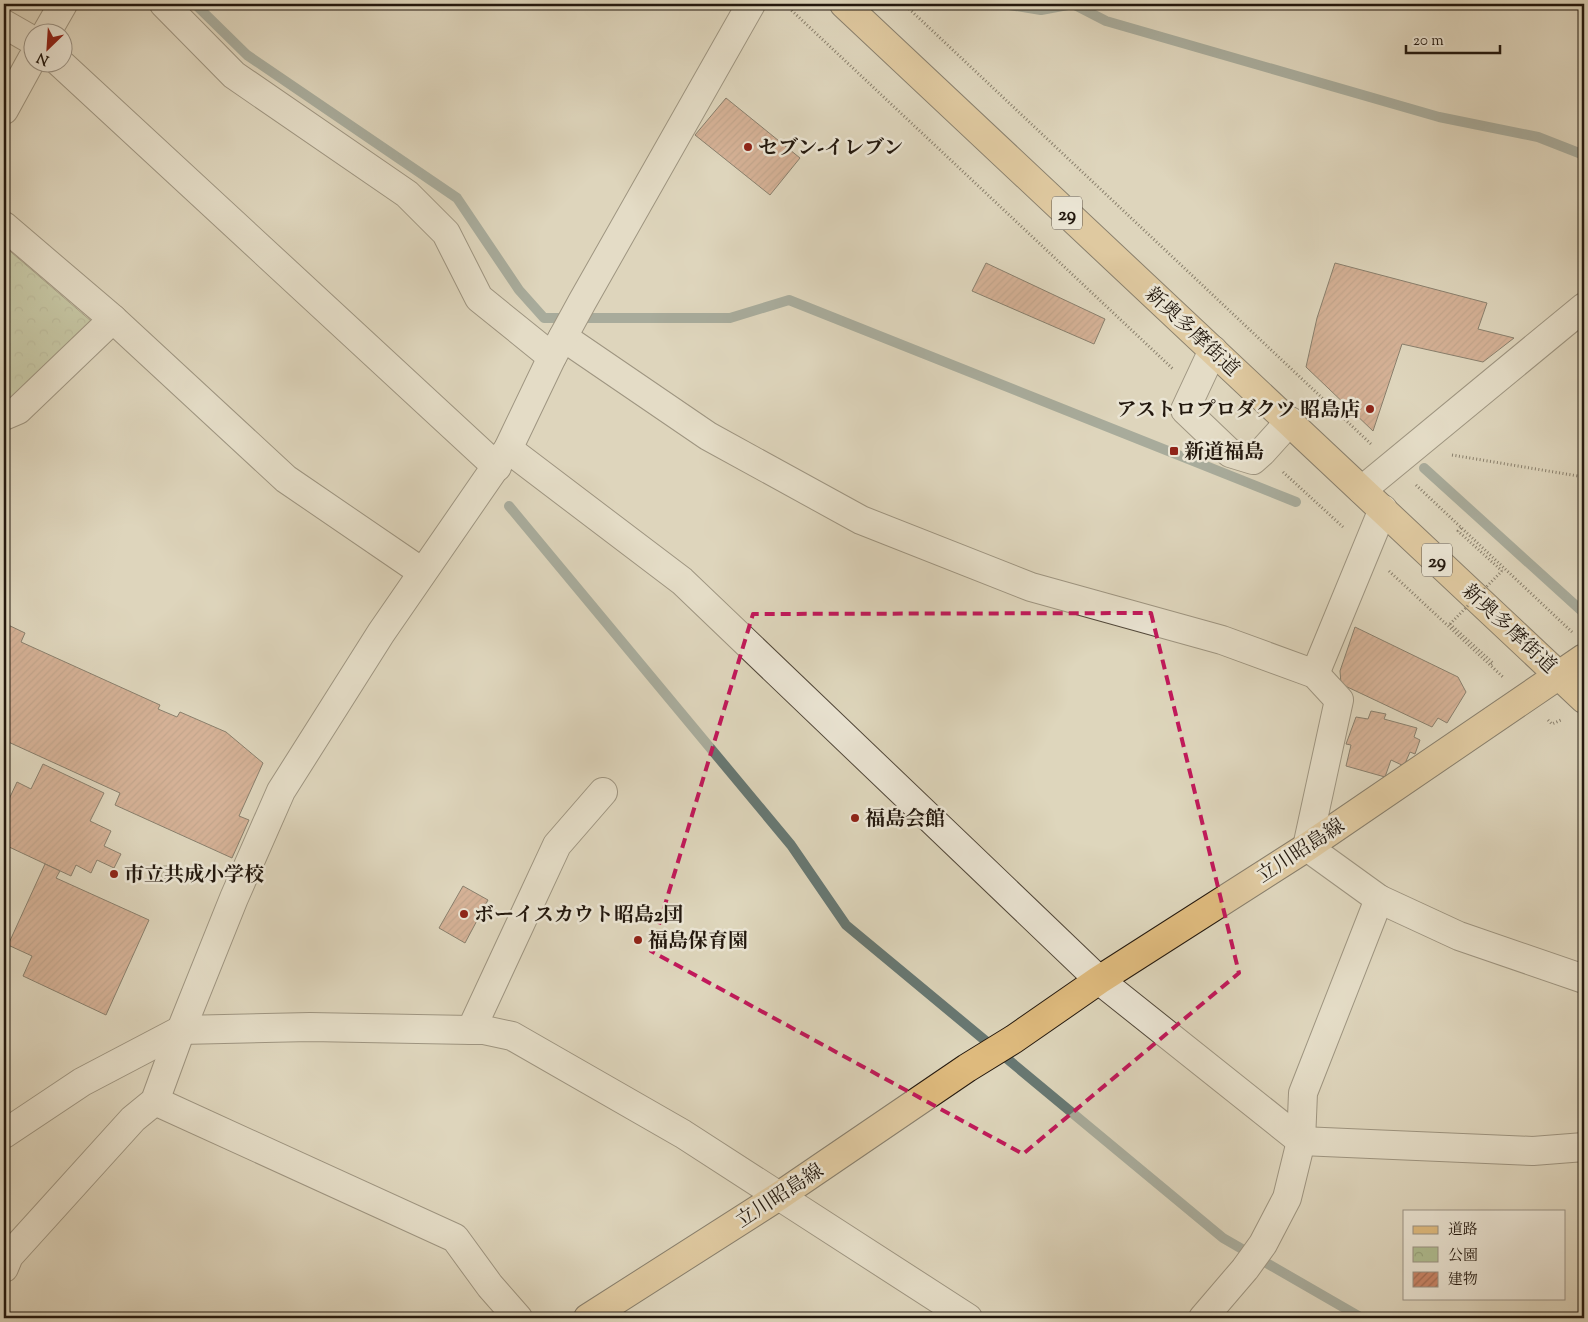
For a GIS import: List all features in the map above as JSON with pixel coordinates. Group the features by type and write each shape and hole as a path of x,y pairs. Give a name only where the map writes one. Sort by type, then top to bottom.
{"main road":[{"name":"新奥多摩街道","path":"844,4 1584,699"},
{"name":"立川昭島線","path":"588,1318 778,1196 1099,980 1307,847 1559,675 1581,647"}],"street":[{"path":"53,22 63,4"},
{"path":"164,4 234,75 407,194 446,233 479,298 561,341 708,436 861,520 1031,587 1222,640 1315,674 1339,700 1307,847 1379,899 1459,936 1584,979"},
{"path":"4,1268 9,1256 120,1133 133,1119 155,1101 181,1030 234,898 281,792 381,632 502,458 582,302 751,4"},
{"path":"4,24 22,34"},
{"path":"4,110 25,72"},
{"path":"70,72 502,458 682,581 1099,980 1301,1141 1533,1151 1584,1148"},
{"path":"4,226 113,320 286,479 422,572"},
{"path":"1362,490 1584,306"},
{"path":"4,416 18,410 113,320"},
{"path":"1212,350 1185,410 1230,453 1253,460 1290,421"},
{"path":"1315,674 1383,509"},
{"path":"471,1030 557,845 603,792"},
{"path":"1203,1318 1245,1269 1263,1244 1287,1198 1301,1141 1303,1093 1379,899"},
{"path":"4,1134 82,1082 181,1030 310,1026 484,1030 512,1036 684,1134 968,1318"},
{"path":"155,1101 455,1238 490,1286 518,1318"}],"path":[{"path":"785,4 789,8 790,4"},
{"path":"904,4 1402,457 1461,528 1581,647"},
{"path":"1402,457 1584,477"},
{"path":"1461,528 1458,531 1502,571 1450,624 1493,663 1490,665"}],"highlighted area":[{"path":"1151,613 1239,973 1023,1154 651,951 753,614"}],"green space":[{"path":"4,246 91,321 13,400 4,404"}],"building":[{"name":"セブン-イレブン","path":"726,98 800,158 770,195 695,135"},
{"path":"986,263 1105,319 1094,344 972,291"},
{"path":"1335,263 1487,303 1478,329 1514,338 1483,362 1402,344 1373,431 1306,367 1317,318"},
{"path":"4,623 25,633 21,642 160,705 158,709 177,717 180,712 226,732 263,763 239,816 249,820 232,858 115,805 120,793 4,740"},
{"path":"1355,627 1458,677 1466,692 1447,723 1438,718 1432,727 1341,684 1340,671"},
{"path":"1371,711 1386,714 1384,719 1417,728 1414,737 1420,740 1415,754 1410,752 1404,766 1391,760 1385,777 1346,766 1351,745 1346,744 1356,717 1368,719"},
{"path":"43,764 104,793 90,821 111,831 104,846 121,854 114,868 97,860 91,873 76,865 71,876 7,846 10,839 4,836 4,810 17,782 31,789"},
{"path":"45,864 60,871 56,878 149,920 106,1015 23,976 32,956 8,945"},
{"name":"ボーイスカウト昭島2団","path":"463,886 488,900 465,943 439,928"}],"waterway":[{"path":"195,4 247,55 457,198 519,290 544,318 730,318 789,300 1296,502"},
{"path":"1003,4 1041,10 1073,4 1106,21 1439,117 1538,137 1584,155"},
{"path":"1424,468 1584,613"},
{"path":"509,506 791,845 846,925 1223,1238 1362,1318"}],"place":[{"name":"セブン-イレブン","path":"748,147"},
{"name":"アストロプロダクツ 昭島店","path":"1370,409"},
{"name":"新道福島","path":"1174,451"},
{"name":"福島会館","path":"855,818"},
{"name":"市立共成小学校","path":"114,874"},
{"name":"ボーイスカウト昭島2団","path":"464,914"},
{"name":"福島保育園","path":"638,940"}]}
